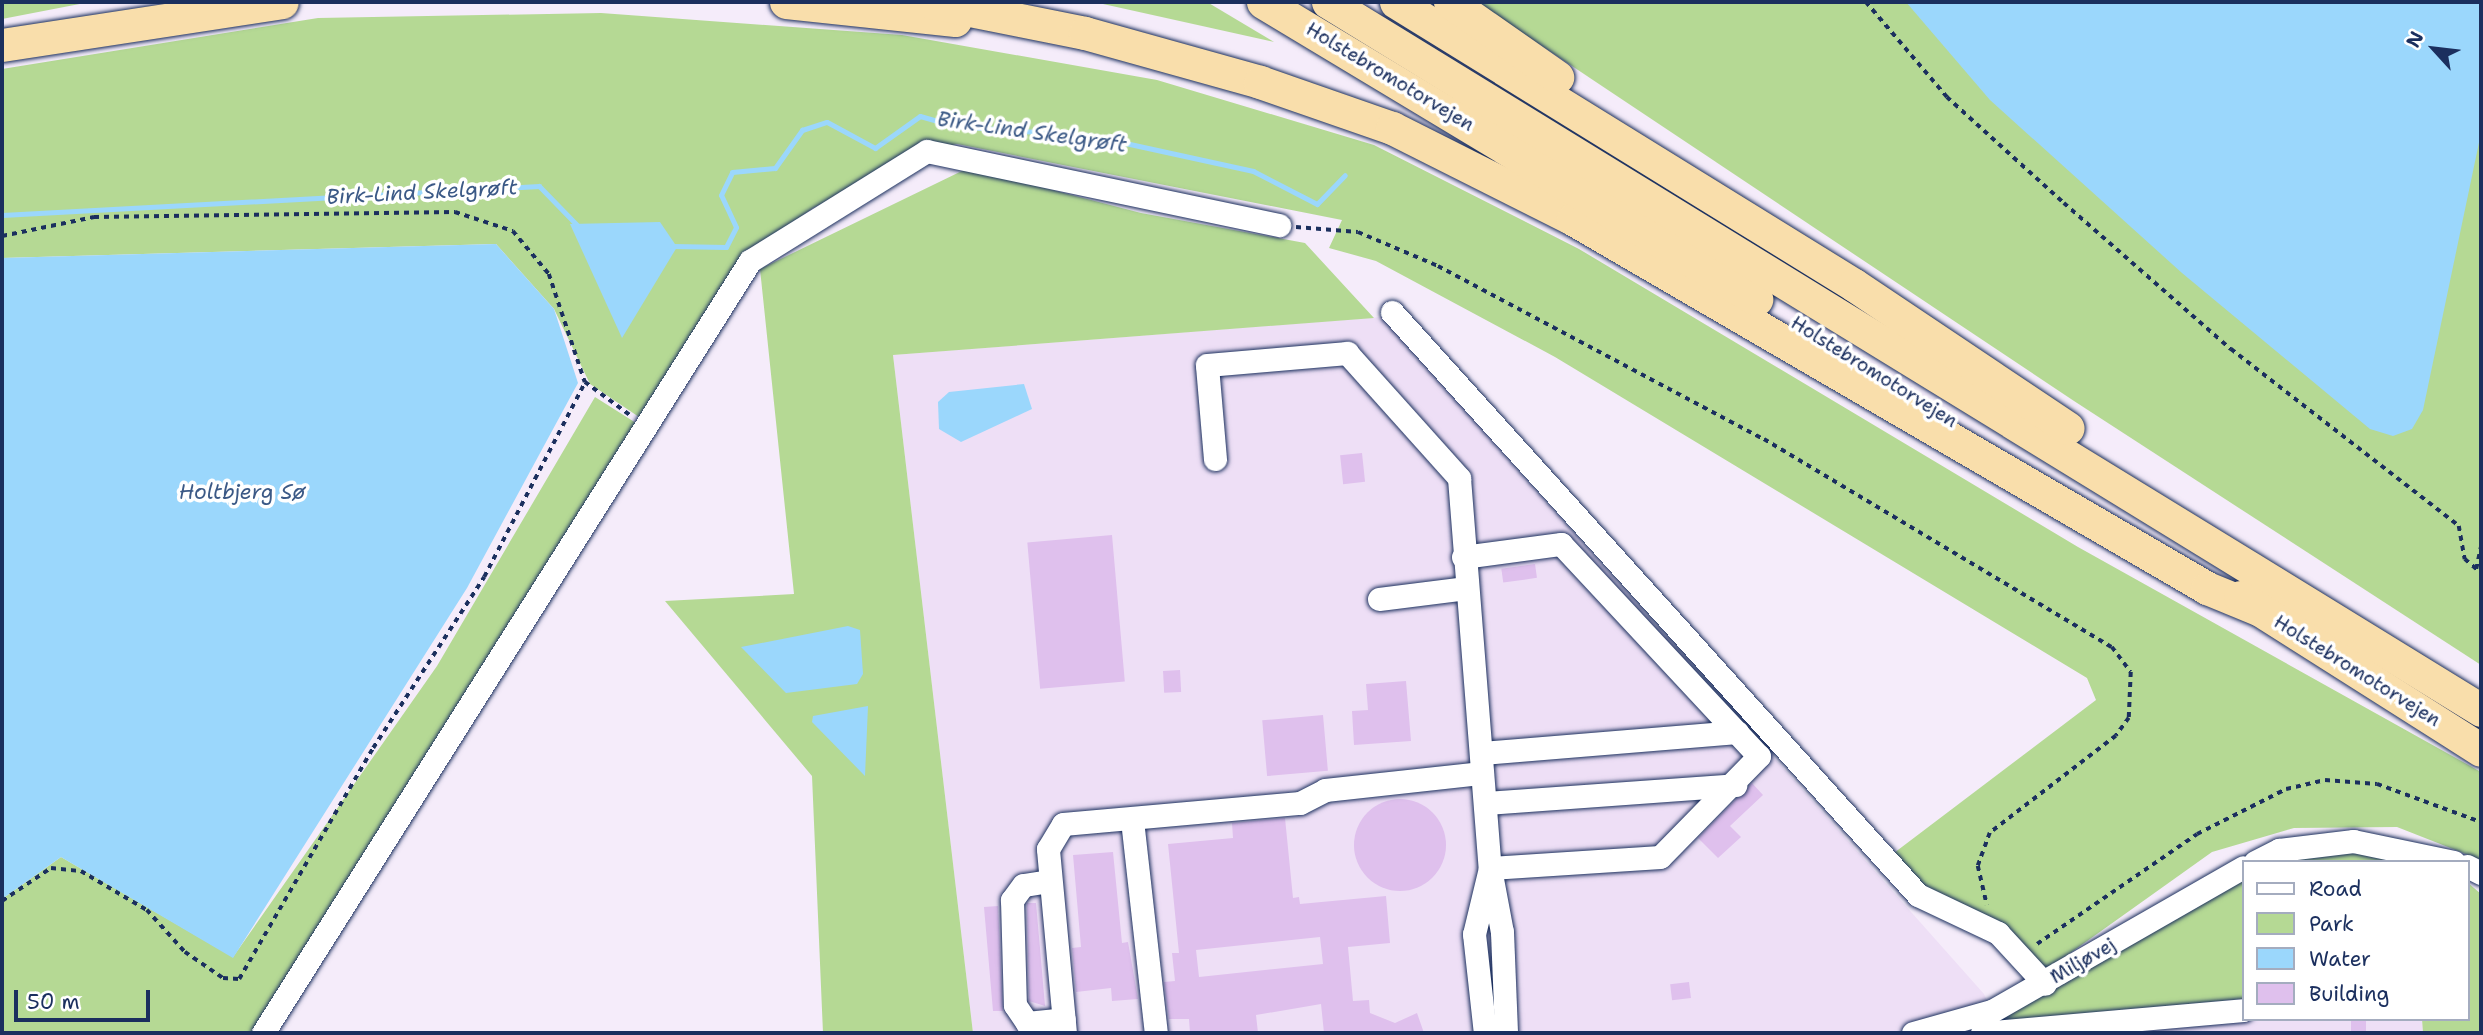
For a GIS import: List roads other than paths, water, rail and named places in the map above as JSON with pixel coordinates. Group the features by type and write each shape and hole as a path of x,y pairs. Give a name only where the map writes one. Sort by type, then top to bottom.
{"highway":[{"path":"2,45 282,2"},
{"path":"786,2 982,23 1147,52"},
{"path":"930,2 1072,30 1260,82 1392,128 1483,172 2207,588 2258,608"},
{"name":"Holstebromotorvejen","path":"1264,2 2258,608 2481,750"},
{"name":"Holstebromotorvejen","path":"1328,2 2481,710"},
{"path":"1396,2 1854,285"},
{"path":"1450,2 1854,285 2382,648"}],"street":[{"path":"263,1033 394,833 644,423 750,261 927,151 1279,225"},
{"path":"1392,312 1918,895 1998,933 2045,984"},
{"path":"1215,459 1207,365 1347,353 1458,478 1506,1033"},
{"path":"1463,557 1561,544 1759,756 1735,785 1660,857 1490,868"},
{"path":"1378,599 1466,588"},
{"path":"1049,881 1023,884 1012,900 1015,1005 1027,1023 1064,1026 1048,849 1063,824 1132,820 1300,803 1325,790 1482,764 1737,732"},
{"path":"1486,803 1735,785"},
{"path":"1132,820 1156,1033"},
{"path":"2259,860 2278,850 2353,841 2444,860"},
{"path":"1485,1033 1474,933 1490,868"},
{"name":"Miljøvej","path":"1913,1033 1956,1024 1992,1011 2045,984 2242,868"},
{"path":"1505,999 1516,1033"},
{"path":"1956,1024 1981,1033 2242,1010"}],"water":[{"path":"1906,2 2481,2 2481,133 2423,410 2412,429 2393,436 2370,429 2182,273 1990,100"},
{"path":"660,222 677,247 622,338 570,224"},
{"name":"Holtbjerg Sø","path":"496,244 554,309 578,383 467,588 233,958 61,857 2,899 2,258"},
{"path":"1024,384 1032,409 961,442 939,429 938,402 949,392"},
{"path":"848,626 860,630 863,674 857,684 786,693 741,647"},
{"path":"868,706 865,776 812,722 813,716"}],"waterway":[{"name":"Birk-Lind Skelgrøft","path":"672,246 726,247 736,227 721,195 732,172 775,168 802,130 827,122 875,148 920,116 954,126 1093,136 1253,171 1317,204 1345,175"},
{"name":"Birk-Lind Skelgrøft","path":"2,215 539,186 577,225"}]}
